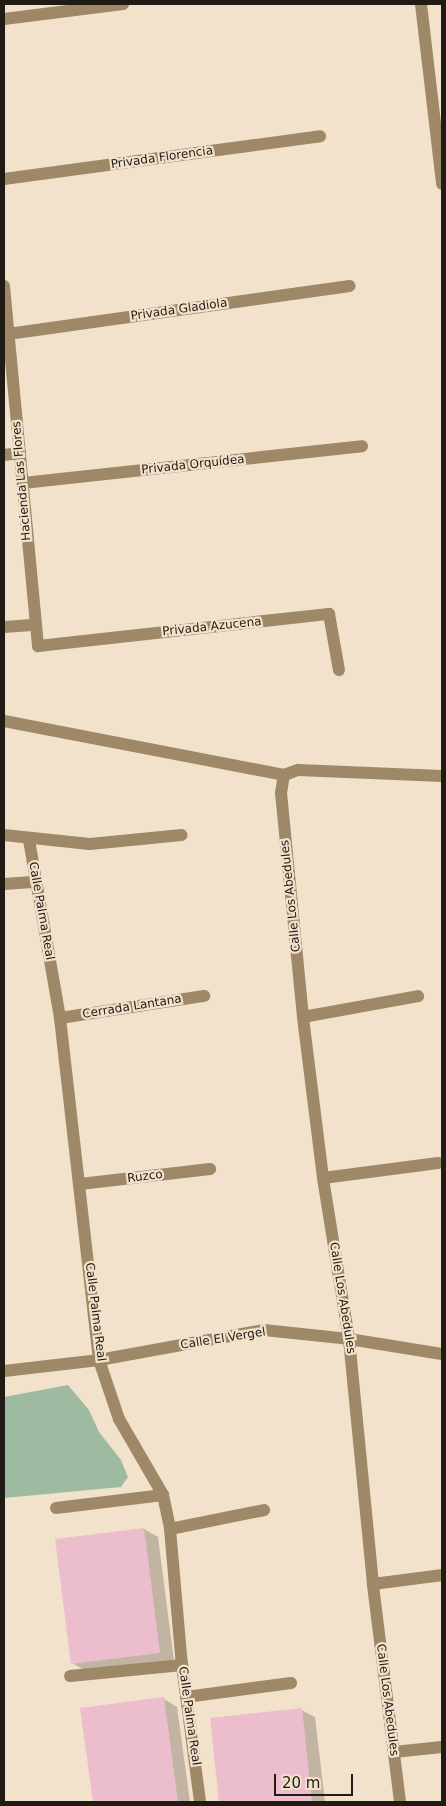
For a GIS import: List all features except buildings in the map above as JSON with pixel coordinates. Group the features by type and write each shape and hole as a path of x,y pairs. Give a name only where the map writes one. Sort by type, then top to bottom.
{"street":[{"path":"4,19 123,4"},
{"path":"421,4 442,184"},
{"name":"Privada Florencia","path":"4,179 320,136"},
{"name":"Hacienda Las Flores","path":"4,286 38,646"},
{"name":"Privada Gladiola","path":"8,334 350,286"},
{"name":"Privada Orquídea","path":"23,483 362,446"},
{"path":"4,455 20,453"},
{"name":"Privada Azucena","path":"38,646 329,614 339,670"},
{"path":"4,626 35,625"},
{"path":"4,721 284,775 298,770 442,776"},
{"name":"Calle Los Abedules","path":"284,775 281,793 303,1017 323,1178 349,1339 373,1584 400,1802"},
{"path":"4,835 29,840 90,844 182,835"},
{"name":"Calle Palma Real","path":"29,840 60,1018 99,1360 119,1419 163,1495 170,1529 182,1665 200,1802"},
{"path":"4,884 36,882"},
{"name":"Cerrada Lantana","path":"60,1018 204,996"},
{"path":"303,1017 418,996"},
{"path":"323,1178 438,1163"},
{"name":"Ruzco","path":"80,1184 210,1169"},
{"name":"Calle El Vergel","path":"4,1371 99,1360 264,1330 349,1339 442,1354"},
{"path":"56,1508 163,1495"},
{"path":"170,1529 264,1510"},
{"path":"373,1584 442,1575"},
{"path":"70,1676 182,1665"},
{"path":"186,1697 291,1683"},
{"path":"394,1752 442,1747"}],"green space":[{"path":"68,1385 89,1410 99,1432 121,1460 128,1477 121,1487 4,1498 4,1397"}]}
